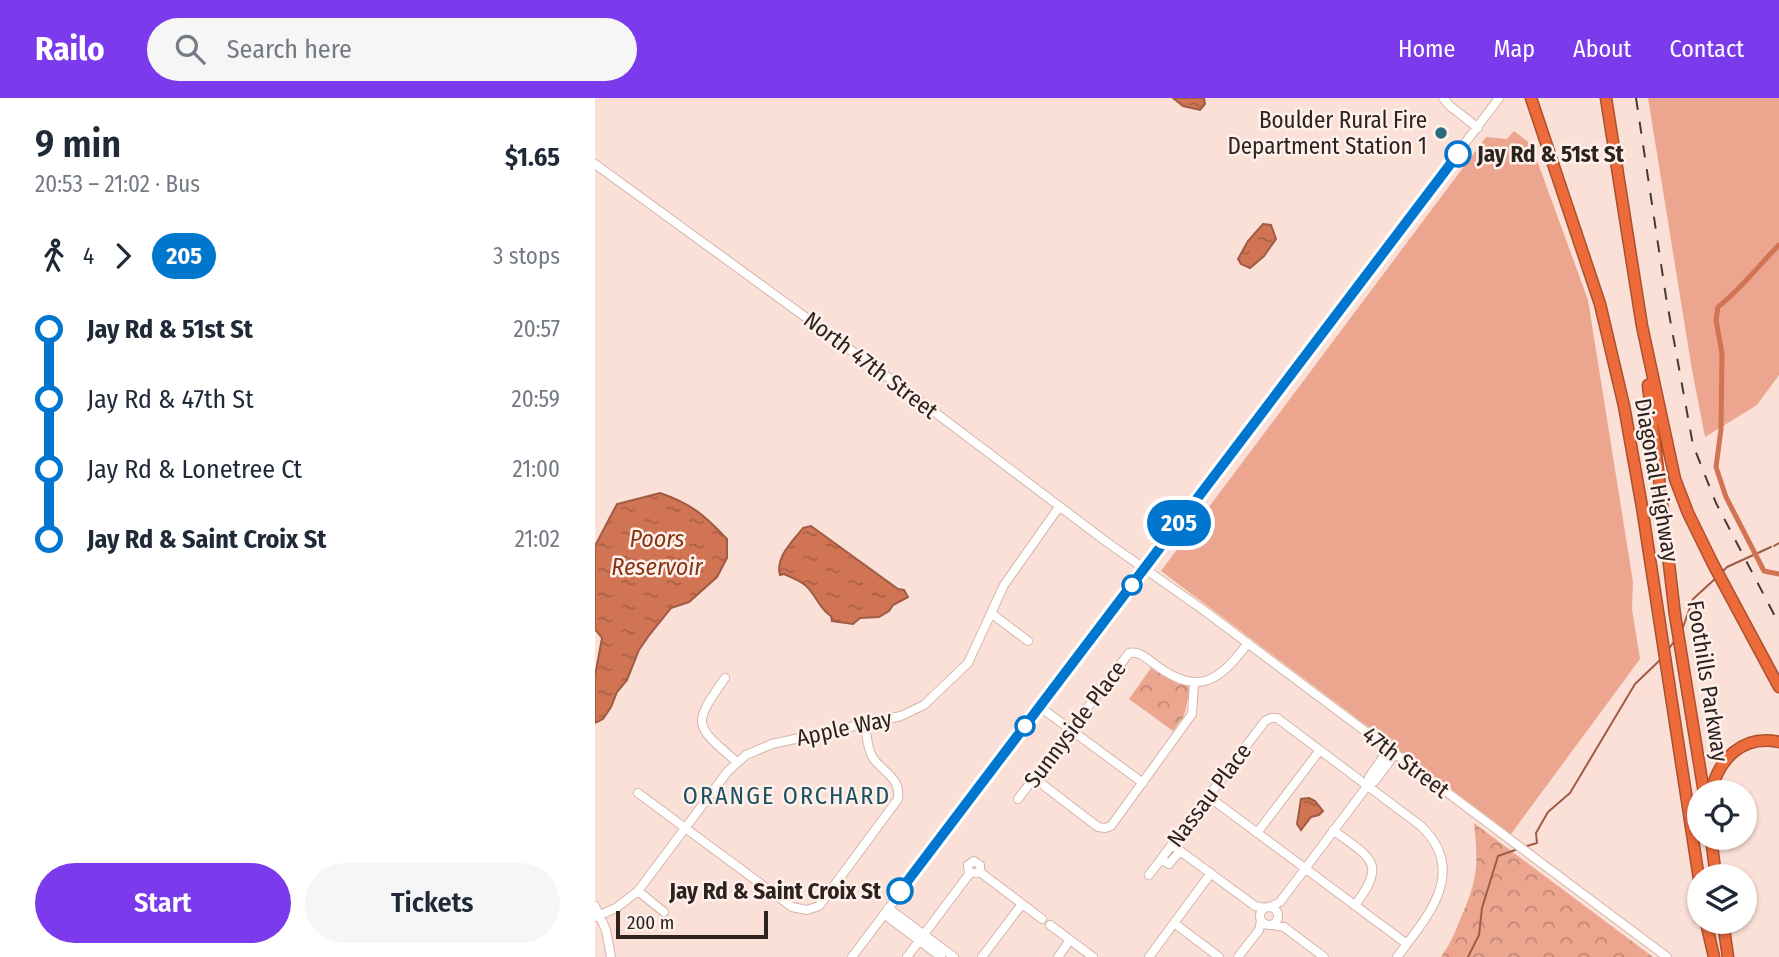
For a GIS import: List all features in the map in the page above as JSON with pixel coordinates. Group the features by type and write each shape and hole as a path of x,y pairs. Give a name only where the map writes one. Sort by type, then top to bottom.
{"highway":[{"name":"Diagonal Highway","path":"1531,98 1579,239 1614,364 1642,507 1697,864"},
{"path":"1606,98 1643,326 1672,471 1688,513 1713,564 1779,687"},
{"name":"Foothills Parkway","path":"1643,326 1654,451 1675,615 1702,780"},
{"path":"1715,780 1720,766 1734,750 1752,741 1779,742"},
{"path":"1709,934 1714,957"},
{"path":"1725,934 1728,957"}],"street":[{"path":"1443,98 1478,128"},
{"path":"852,957 1499,98"},
{"name":"North 47th Street","path":"595,164 1145,568"},
{"name":"Apple Way","path":"598,916 616,908 638,891 737,762 757,749 772,744 906,715 936,695 968,663 1015,567 1059,507"},
{"name":"47th Street","path":"1145,568 1667,957"},
{"path":"991,612 1028,641"},
{"path":"1034,778 1098,827 1111,826 1192,714 1193,682 1210,679 1223,671 1248,643"},
{"name":"Sunnyside Place","path":"1018,799 1126,655 1139,653 1171,677 1193,682"},
{"path":"725,677 704,708 701,722 705,733 737,762"},
{"path":"1040,707 1143,783"},
{"name":"Nassau Place","path":"1149,875 1265,721 1271,718 1281,721 1320,750"},
{"path":"638,793 792,907 801,910 813,909 819,906 835,886 898,799 899,793 894,779 870,751 865,725"},
{"path":"1257,833 1320,750 1426,831 1434,842 1441,862 1442,881 1437,902 1397,957"},
{"path":"1238,957 1367,785 1369,777 1392,752"},
{"path":"1209,797 1407,944"},
{"path":"1333,830 1365,854 1372,867 1369,887 1355,905"},
{"path":"1172,845 1324,957"},
{"path":"1161,859 1170,863 1180,851"},
{"path":"907,957 970,874 980,873 1042,919"},
{"path":"1149,957 1211,873"},
{"path":"638,891 664,912"},
{"path":"982,957 1022,904"},
{"path":"595,906 611,957"},
{"path":"886,911 941,957"},
{"path":"1174,923 1219,957"},
{"path":"1050,925 1093,957"},
{"path":"921,938 954,957"},
{"path":"1058,957 1070,940"}],"green space":[{"path":"1648,98 1779,98 1779,375 1757,405 1705,437 1692,370"},
{"path":"1514,131 1531,144 1588,300 1633,582 1632,609 1640,659 1511,834 1161,571 1486,137 1507,139"},
{"path":"1151,668 1178,684 1191,685 1184,716 1173,731 1129,699"},
{"path":"1474,823 1653,957 1441,957 1449,945 1473,885 1476,863"}],"water":[{"path":"1173,98 1204,98 1205,104 1200,110 1183,106"},
{"path":"1263,224 1271,225 1276,239 1264,256 1250,268 1241,264 1238,259 1248,241"},
{"name":"Poors Reservoir","path":"660,493 689,506 711,523 727,539 727,558 717,577 689,602 671,608 650,634 639,650 627,680 617,692 611,707 603,719 595,723 595,676 602,638 595,629 595,546 617,504"},
{"path":"811,526 898,589 904,590 908,597 879,617 860,618 853,624 832,621 831,616 805,585 784,574 780,575 782,556 803,528"},
{"path":"1309,798 1323,811 1311,817 1301,830 1297,824 1301,799"}],"waterway":[{"path":"1779,245 1718,307 1716,320 1722,353 1721,429 1716,467 1726,497 1764,571 1779,574"},
{"path":"1774,546 1779,543"},
{"path":"1722,572 1727,567 1771,547"},
{"path":"1682,630 1693,599 1716,578"},
{"path":"1668,650 1675,640"},
{"path":"1527,846 1537,843 1536,833 1548,812 1570,793 1635,684 1660,660"},
{"path":"1468,957 1479,935 1482,908 1498,856 1518,849"}],"railway":[{"path":"1636,98 1666,297 1693,445 1716,503 1779,624"}],"bus line":[{"name":"205","path":"900,891 1458,154"}],"place":[{"name":"Boulder Rural Fire Department Station 1","path":"1441,133"},
{"name":"Jay Rd & 51st St","path":"1458,154"},
{"name":"Jay Rd & Saint Croix St","path":"900,891"}],"district":[{"name":"ORANGE ORCHARD","path":"787,796"}]}
